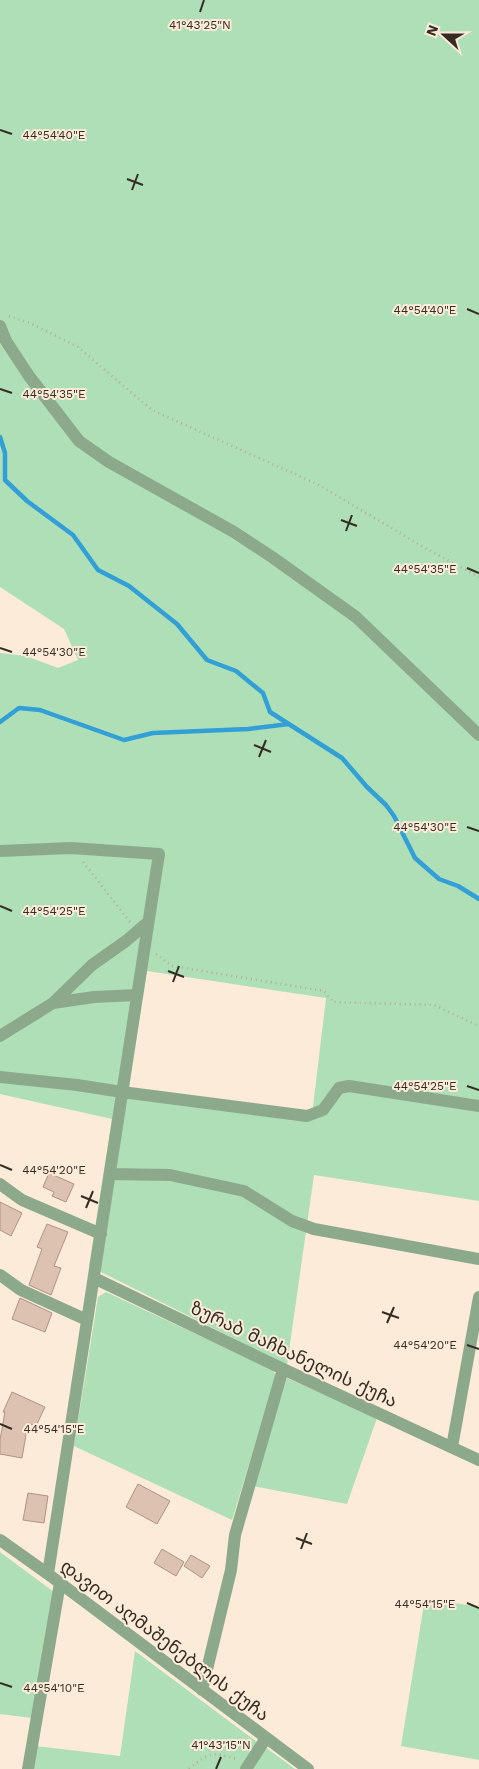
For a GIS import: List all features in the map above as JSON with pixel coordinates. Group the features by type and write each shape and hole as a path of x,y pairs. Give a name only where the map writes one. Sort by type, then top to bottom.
{"street":[{"path":"0,326 6,341 29,376 80,441 109,462 234,532 356,617 479,735"},
{"path":"0,851 71,848 158,854 148,922 141,937 137,995 48,1574"},
{"path":"0,1036 53,1003 92,964 141,937"},
{"path":"53,1003 94,997 137,995"},
{"path":"0,1077 77,1085 307,1116 323,1110 339,1088 349,1086 479,1106"},
{"path":"110,1174 170,1175 244,1191 292,1221 314,1229 479,1258"},
{"path":"0,1184 22,1200 100,1234"},
{"path":"0,1275 21,1290 87,1320"},
{"name":"ზურაბ მაჩხანელის ქუჩა","path":"94,1278 479,1460"},
{"path":"452,1447 479,1297"},
{"path":"202,1690 231,1570 236,1535 283,1369"},
{"name":"დავით აღმაშენებლის ქუჩა","path":"0,1540 308,1769"},
{"path":"28,1769 60,1583"},
{"path":"252,1767 266,1738"}],"path":[{"path":"8,315 30,323 78,347 152,410 318,484 424,548 479,577"},
{"path":"71,848 111,896 141,937 159,957 172,966 324,991 333,1002 434,1005 479,1026"},
{"path":"189,1769 206,1756 218,1754 252,1767"}],"green space":[{"path":"0,0 479,0 479,1201 314,1175 287,1365 89,1266 112,1119 0,1094 0,653 26,656 58,668 78,660 64,629 0,587","holes":["147,971 326,998 312,1115 128,1089"]},
{"path":"106,1292 273,1370 276,1376 232,1520 74,1446 98,1297"},
{"path":"287,1378 377,1418 347,1504 253,1486"},
{"path":"0,1552 54,1592 32,1718 0,1714"},
{"path":"425,1598 479,1607 479,1760 401,1746"},
{"path":"135,1651 257,1742 240,1769 32,1769 36,1746 120,1756"},
{"path":"265,1747 295,1769 251,1769"}],"building":[{"path":"49,1173 74,1184 66,1202 52,1196 54,1192 43,1187"},
{"path":"0,1202 22,1213 11,1236 0,1230"},
{"path":"47,1224 68,1232 54,1266 61,1268 51,1295 29,1285 42,1249 37,1247"},
{"path":"20,1298 52,1313 45,1332 12,1319"},
{"path":"12,1392 45,1407 36,1426 28,1423 22,1458 0,1454 0,1440 5,1412 3,1412"},
{"path":"138,1484 170,1501 157,1524 126,1507"},
{"path":"28,1493 48,1496 44,1523 23,1520"},
{"path":"162,1549 184,1562 176,1576 154,1563"},
{"path":"191,1555 210,1566 202,1578 184,1566"}],"waterway":[{"path":"0,437 5,453 5,480 27,501 73,535 98,570 129,586 177,624 207,660 236,671 263,693 270,712 342,758 367,787 386,805 394,816 415,858 439,879 458,886 479,899"},
{"path":"0,722 19,708 40,710 124,740 153,733 248,729 289,724"}]}
